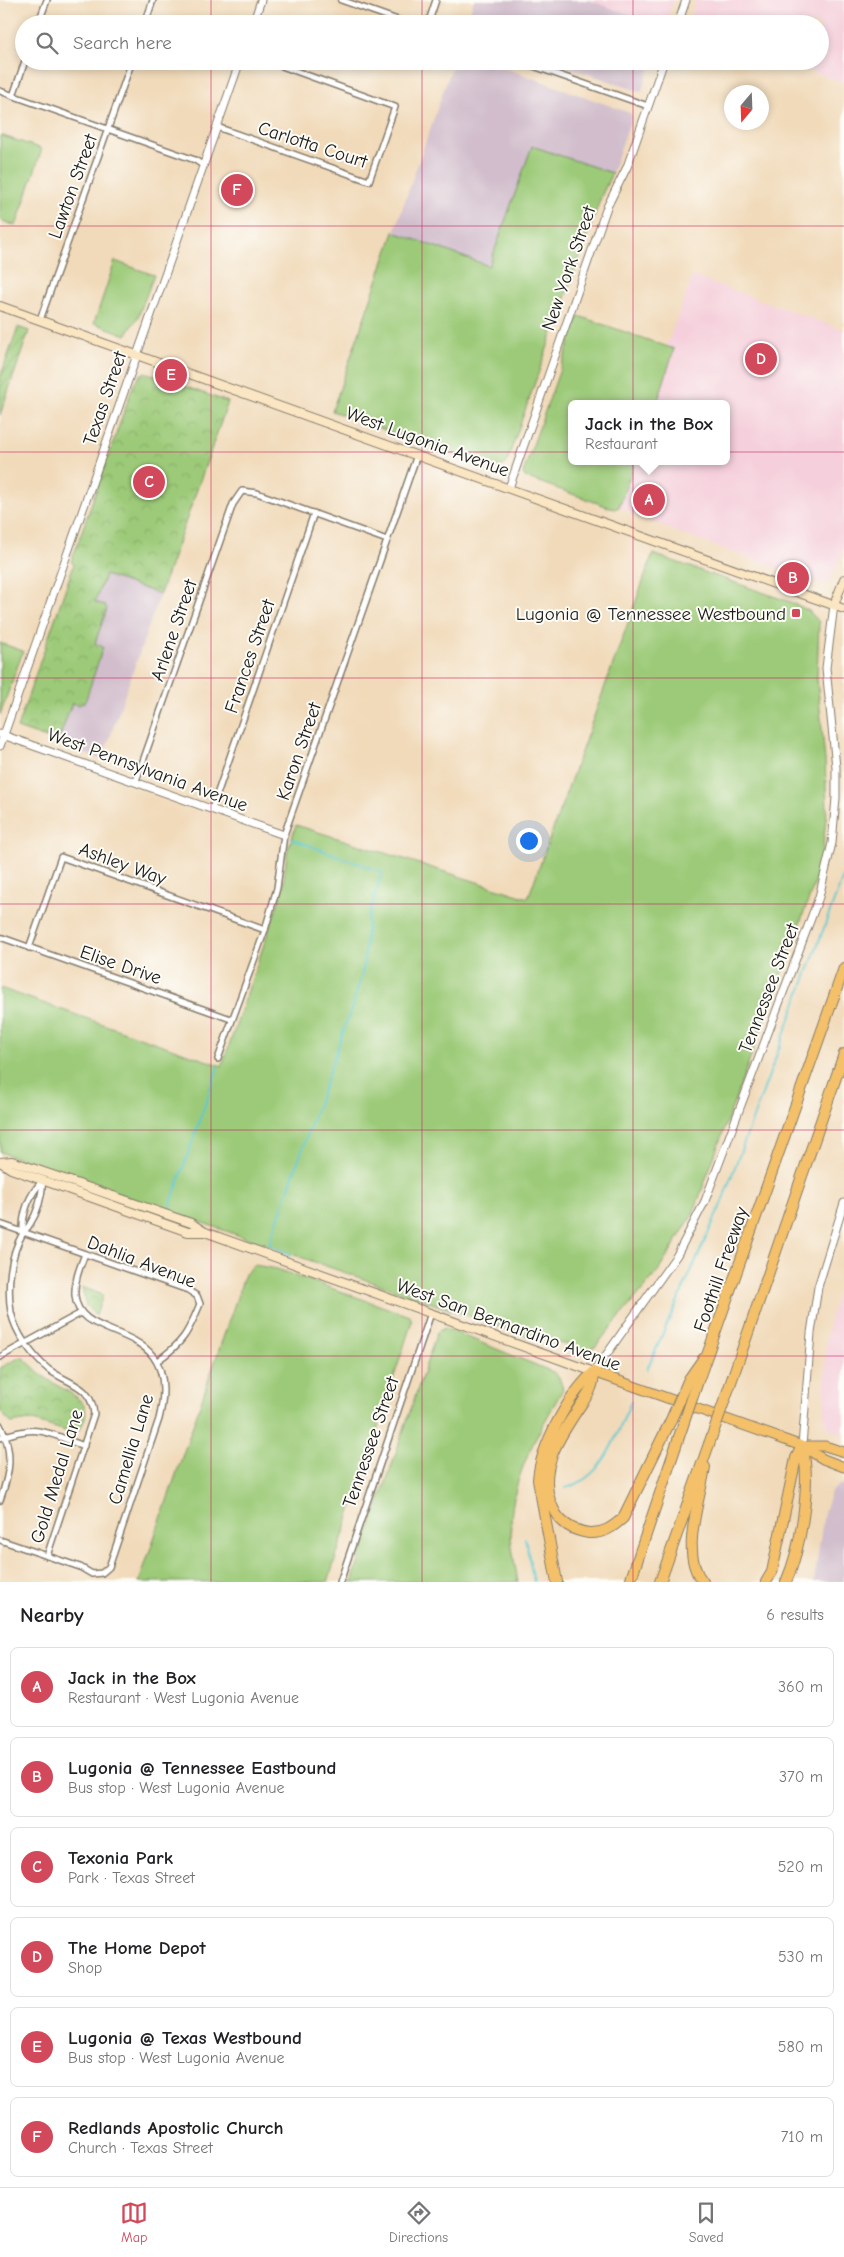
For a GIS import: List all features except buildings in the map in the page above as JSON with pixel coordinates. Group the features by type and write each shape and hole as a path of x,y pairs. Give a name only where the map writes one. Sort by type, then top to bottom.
{"highway":[{"name":"Foothill Freeway","path":"630,1582 682,1428 694,1380 709,1352 844,968"},
{"path":"660,1582 844,1054"},
{"path":"594,1372 594,1385 558,1440 548,1471 548,1497 556,1515 570,1527 579,1531 598,1533 615,1526 623,1518 670,1422 694,1380"},
{"path":"557,1582 538,1480 539,1467 547,1441 583,1382 594,1372"},
{"path":"703,1582 696,1572 691,1551 709,1444"},
{"path":"766,1582 772,1572 777,1555 796,1458 802,1446"},
{"path":"786,1582 794,1564 799,1543 807,1462 802,1446"}],"main road":[{"name":"West Lugonia Avenue","path":"0,306 136,353 844,609"},
{"name":"Tennessee Street","path":"834,605 844,579"},
{"name":"West San Bernardino Avenue","path":"205,1232 188,1232 10,1169 0,1162 12,1161 192,1223 205,1232 802,1446"},
{"path":"42,1180 52,1178 106,1196 114,1196"},
{"path":"802,1446 825,1446 844,1452"},
{"path":"802,1446 823,1459 844,1467"}],"street":[{"path":"41,15 46,0"},
{"path":"147,15 153,0"},
{"path":"256,15 261,0"},
{"path":"341,0 384,15"},
{"path":"359,6 361,0"},
{"path":"431,15 436,0"},
{"path":"681,15 686,0"},
{"path":"13,96 22,70"},
{"name":"Lawton Street","path":"40,320 129,70"},
{"name":"Texas Street","path":"0,746 2,735 237,70"},
{"name":"Carlotta Court","path":"217,128 369,181 395,107 293,70"},
{"path":"545,70 648,106"},
{"name":"New York Street","path":"508,488 607,207 626,167 661,70"},
{"path":"0,91 195,160 204,166"},
{"name":"Karon Street","path":"218,1059 265,930 277,888 279,861 284,835 417,455"},
{"name":"Arlene Street","path":"136,782 233,504 242,491 252,492 314,513"},
{"path":"314,513 387,540"},
{"name":"Frances Street","path":"212,808 314,513"},
{"name":"Tennessee Street","path":"594,1372 677,1255 705,1201 819,897 831,852 836,798 836,767 826,668 834,605"},
{"name":"West Pennsylvania Avenue","path":"2,735 284,835"},
{"name":"Ashley Way","path":"29,948 61,857 265,930"},
{"name":"Elise Drive","path":"0,937 232,1019"},
{"name":"Gold Medal Lane","path":"23,1233 31,1224 42,1195 42,1180"},
{"name":"Gold Medal Lane","path":"42,1180 32,1191 22,1220 23,1233 12,1267 10,1285 11,1312 27,1344 39,1361 58,1376 76,1384 90,1398 94,1414 47,1556"},
{"path":"802,1446 811,1333 818,1287 844,1203"},
{"name":"Dahlia Avenue","path":"0,1224 188,1290 197,1296 200,1304 189,1330 178,1346 157,1362"},
{"path":"0,1357 81,1313 75,1297 75,1284 85,1254"},
{"name":"Camellia Lane","path":"47,1556 92,1574 102,1573 109,1567 164,1397 163,1379 157,1362 148,1350 126,1334 97,1325 81,1313"},
{"name":"Tennessee Street","path":"340,1582 431,1313"},
{"path":"0,1425 10,1456 10,1473 0,1500"},
{"path":"3,1437 28,1429 37,1429 84,1446"},
{"path":"0,1540 47,1556"}],"shaded area":[{"path":"474,0 588,0 630,15 469,15"},
{"path":"588,0 674,0 669,15 630,15"},
{"path":"696,0 844,0 844,83 807,70 829,70 829,15 691,15"},
{"path":"451,70 510,70 630,113 632,116 612,173 532,146 489,266 394,232"},
{"path":"577,70 650,70 641,92"},
{"path":"693,276 844,330 844,550 828,582 819,583 674,531 619,507 635,465 730,465 730,400 658,400 673,350 666,347"},
{"path":"105,575 160,594 102,760 57,743 72,703 103,647 95,644 105,605 95,602"},
{"path":"844,1273 844,1434 830,1429 824,1422 826,1343 830,1318"},
{"path":"844,1484 844,1582 814,1582 824,1512 831,1492 839,1485"}],"green space":[{"path":"0,135 42,149 16,226 0,220"},
{"path":"532,146 612,173 601,197 506,464 500,467 463,458 332,411 394,232 489,266"},
{"path":"115,261 154,275 138,317 126,335 94,323"},
{"path":"579,316 674,349 658,400 568,400 568,465 634,465 619,507 614,509 525,477 523,473"},
{"path":"18,327 29,331 0,415 0,378"},
{"path":"145,372 228,402 160,594 105,575 95,602 105,605 107,609 95,643 103,647 85,702 79,705 72,703 58,742 17,728 74,564 71,562 133,386 140,375"},
{"path":"653,554 793,603 809,611 819,622 817,678 825,760 827,810 822,855 814,885 693,1214 659,1270 595,1347 585,1351 569,1345 529,1337 0,1152 0,988 222,1066 283,889 287,852 296,825 528,898"},
{"path":"0,643 23,651 0,715"},
{"path":"254,1265 277,1269 410,1316 412,1321 328,1582 139,1582 245,1274"},
{"path":"82,1287 103,1295 96,1316 86,1306"},
{"path":"445,1328 553,1372 559,1377 563,1389 536,1437 516,1488 511,1531 518,1582 352,1582 437,1332"},
{"path":"21,1357 45,1377 80,1400 86,1412 79,1430 72,1433 30,1420 11,1423 0,1411 0,1368"}],"waterway":[{"path":"289,1257 290,1254 269,1245 358,989 363,970 368,919 382,872 292,839"},
{"path":"647,1369 720,1207 844,874"},
{"path":"170,1211 170,1206 218,1067"},
{"path":"566,1488 591,1474 600,1464 615,1440 631,1401"},
{"path":"525,1538 534,1582"}],"place":[{"name":"Redlands Apostolic Church","path":"237,190"},
{"name":"The Home Depot","path":"761,359"},
{"name":"Lugonia @ Texas Westbound","path":"171,375"},
{"name":"Texonia Park","path":"149,482"},
{"name":"Jack in the Box","path":"649,500"},
{"name":"Lugonia @ Tennessee Eastbound","path":"793,578"},
{"name":"Lugonia @ Tennessee Westbound","path":"796,613"}]}
